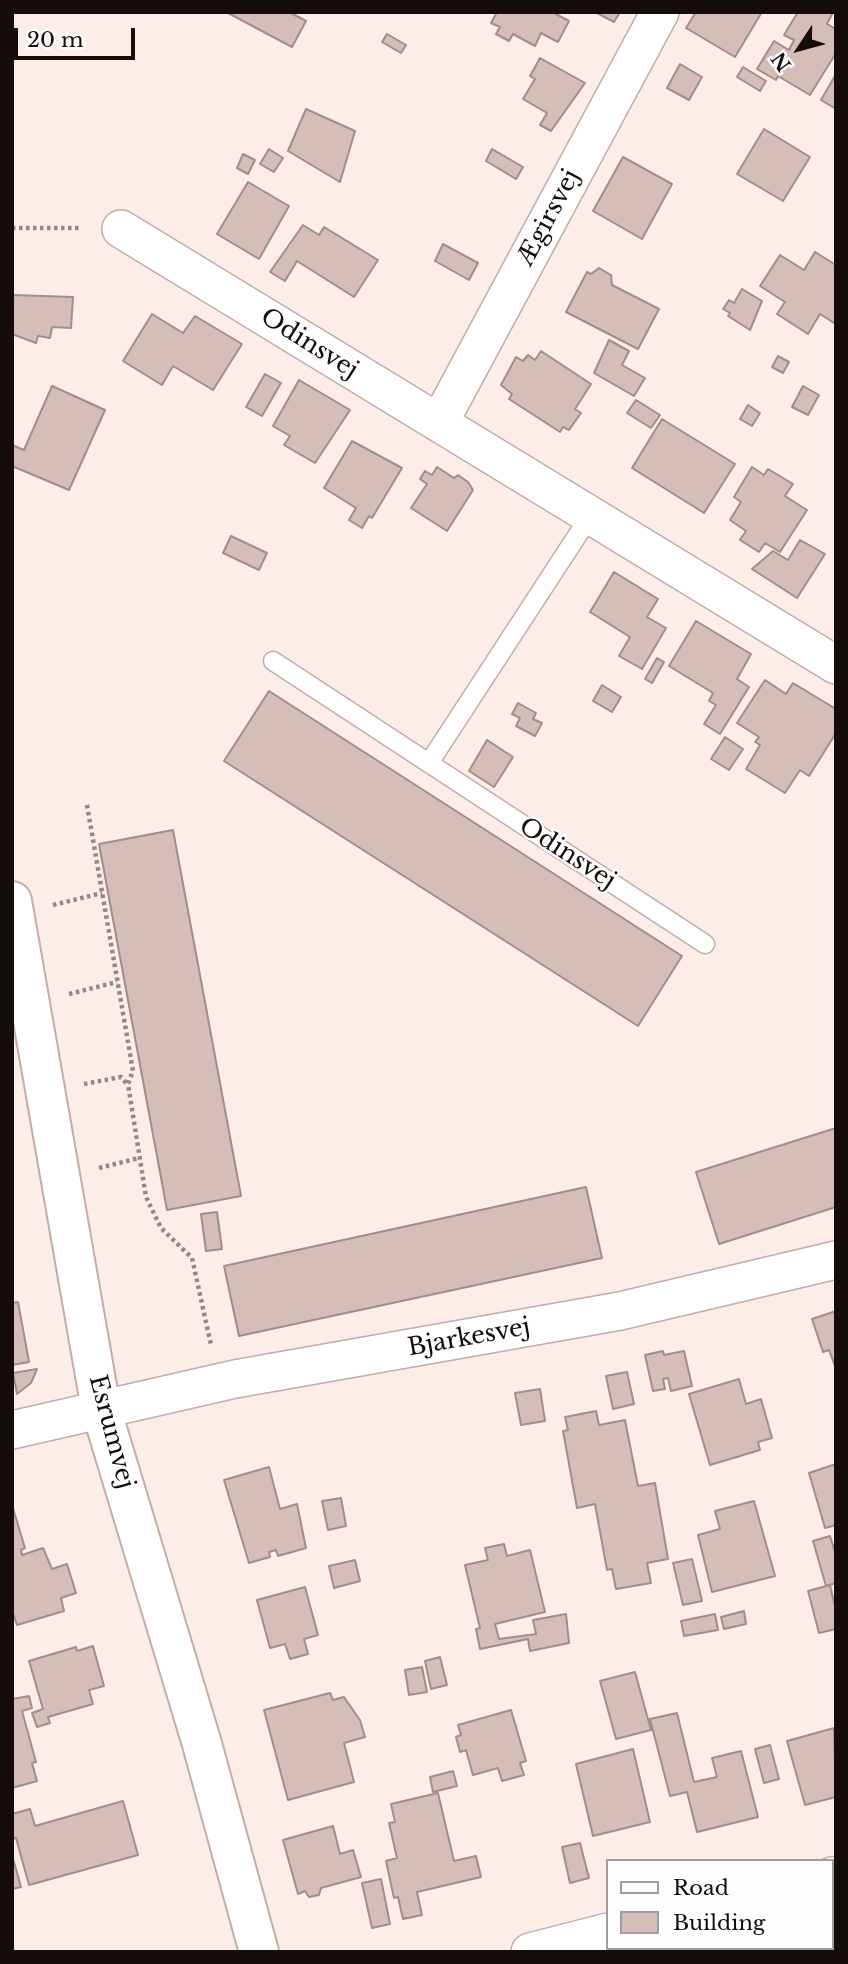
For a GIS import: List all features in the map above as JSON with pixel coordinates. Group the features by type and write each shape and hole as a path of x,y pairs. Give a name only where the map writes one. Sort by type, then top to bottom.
{"street":[{"name":"Ægirsvej","path":"439,423 660,12"},
{"name":"Odinsvej","path":"121,229 836,665"},
{"name":"Esrumvej","path":"13,910 101,1409 202,1744 260,1952"},
{"name":"Bjarkesvej","path":"12,1430 219,1382 620,1311 836,1260"},
{"path":"530,1952 606,1933"}],"lane":[{"path":"429,763 590,516"},
{"name":"Odinsvej","path":"273,661 705,944"}],"path":[{"path":"12,228 121,229"},
{"path":"87,805 134,1072 128,1084 146,1197 161,1228 192,1258 219,1382"},
{"path":"13,910 102,892"},
{"path":"30,1003 117,982"}],"building":[{"path":"289,12 306,21 292,47 228,13"},
{"path":"497,12 552,12 569,21 558,42 541,33 535,46 513,34 509,41 496,34 500,27 491,23"},
{"path":"595,12 620,12 614,22"},
{"path":"696,12 762,12 735,57 686,28"},
{"path":"798,12 833,12 827,24 836,29 836,53 810,95 778,76 776,80 757,69 774,41 789,50 794,40 784,35"},
{"path":"387,34 406,45 401,53 382,42"},
{"path":"540,58 585,83 551,131 540,125 547,113 523,99 535,79 530,76"},
{"path":"680,64 702,77 689,100 667,88"},
{"path":"743,67 766,81 760,91 737,77"},
{"path":"836,74 836,109 821,100"},
{"path":"306,109 355,131 340,182 288,151"},
{"path":"764,129 810,157 783,201 737,174"},
{"path":"269,149 283,158 274,172 260,164"},
{"path":"492,149 523,167 516,179 486,161"},
{"path":"243,154 255,160 248,174 237,168"},
{"path":"623,157 672,184 642,239 593,211"},
{"path":"248,182 289,206 259,259 217,234"},
{"path":"303,225 319,235 324,227 378,260 354,297 297,261 285,281 270,272"},
{"path":"443,244 478,263 469,280 435,261"},
{"path":"815,252 836,265 836,320 834,323 820,314 808,334 777,314 785,302 760,286 780,255 804,270"},
{"path":"599,268 611,275 612,285 659,309 638,349 566,312 587,272 591,274"},
{"path":"742,289 762,301 750,330 728,316 730,313 723,309 729,300 734,303"},
{"path":"12,295 73,297 71,328 52,327 50,338 38,336 36,343 12,334"},
{"path":"152,314 183,333 195,316 242,344 213,390 173,366 162,385 123,361"},
{"path":"609,340 629,351 622,365 645,378 634,396 594,373"},
{"path":"541,351 591,384 575,409 581,413 569,430 563,427 560,432 509,399 512,394 501,385 516,357 523,361 528,355 535,360"},
{"path":"778,356 789,362 783,373 772,367"},
{"path":"265,374 281,383 262,416 246,407"},
{"path":"299,380 350,410 315,463 284,445 290,436 273,426"},
{"path":"52,386 105,410 69,490 12,466 12,445 24,450"},
{"path":"803,386 819,395 808,415 792,407"},
{"path":"636,400 660,415 651,428 627,413"},
{"path":"748,405 760,413 752,426 740,419"},
{"path":"662,419 735,464 704,513 632,468"},
{"path":"352,441 402,468 372,518 369,516 362,528 349,520 356,508 324,488"},
{"path":"437,467 454,478 458,475 468,482 473,490 447,531 411,508 427,484 420,479 425,471 432,475"},
{"path":"752,467 764,475 768,469 793,484 785,496 807,510 780,552 765,543 759,552 740,540 746,531 730,520 741,502 734,497"},
{"path":"231,536 267,553 259,570 223,553"},
{"path":"800,540 825,554 797,598 752,569 773,551 788,560"},
{"path":"614,572 658,599 647,617 666,628 642,669 619,656 630,637 590,612"},
{"path":"696,621 751,654 737,679 749,687 720,734 704,724 716,705 709,701 713,693 669,666"},
{"path":"657,658 664,662 652,683 645,679"},
{"path":"765,680 786,694 793,683 836,709 836,733 809,776 800,770 785,793 746,769 760,745 755,742 759,737 737,723"},
{"path":"602,685 621,697 612,712 593,701"},
{"path":"269,691 682,956 638,1026 224,761"},
{"path":"518,703 536,713 533,719 542,723 535,736 516,726 520,718 512,714"},
{"path":"725,737 743,749 729,770 711,759"},
{"path":"487,740 513,757 494,787 469,771"},
{"path":"173,830 241,1196 167,1210 99,844"},
{"path":"836,1128 836,1207 719,1244 696,1172"},
{"path":"586,1187 602,1258 239,1336 224,1266"},
{"path":"217,1212 222,1249 206,1251 201,1214"},
{"path":"18,1302 29,1362 12,1365 12,1303"},
{"path":"836,1311 836,1369 829,1350 823,1352 812,1319"},
{"path":"663,1351 664,1355 684,1351 692,1386 671,1391 668,1378 663,1379 665,1389 653,1391 645,1355"},
{"path":"37,1369 31,1383 17,1394 13,1373"},
{"path":"627,1372 634,1404 613,1409 606,1376"},
{"path":"739,1379 746,1404 761,1399 772,1438 758,1442 760,1450 710,1465 689,1394"},
{"path":"540,1389 545,1421 521,1425 515,1393"},
{"path":"596,1411 599,1425 625,1420 638,1486 655,1483 668,1559 647,1563 651,1583 616,1589 612,1569 607,1570 595,1504 577,1508 563,1431 568,1430 565,1417"},
{"path":"836,1464 836,1525 825,1528 809,1473"},
{"path":"269,1467 280,1509 297,1504 306,1548 278,1556 276,1550 269,1552 270,1557 249,1563 224,1480"},
{"path":"341,1498 346,1526 328,1530 322,1501"},
{"path":"754,1501 775,1576 712,1592 698,1535 720,1529 715,1511"},
{"path":"12,1505 25,1548 21,1550 22,1555 43,1548 52,1569 67,1564 76,1593 61,1598 64,1611 17,1625 12,1610"},
{"path":"830,1536 836,1555 836,1583 826,1586 813,1541"},
{"path":"504,1544 507,1556 530,1550 545,1612 495,1624 499,1639 536,1634 533,1620 566,1614 569,1643 530,1651 528,1639 480,1649 476,1629 480,1628 465,1565 488,1560 485,1548"},
{"path":"692,1559 702,1601 683,1605 673,1563"},
{"path":"355,1560 360,1581 334,1588 329,1566"},
{"path":"830,1585 836,1611 836,1629 819,1633 808,1591"},
{"path":"305,1587 318,1635 304,1639 308,1654 290,1659 285,1644 270,1648 257,1600"},
{"path":"744,1611 746,1624 724,1629 721,1617"},
{"path":"715,1614 718,1630 684,1636 681,1621"},
{"path":"93,1646 104,1686 89,1690 93,1704 48,1717 50,1723 37,1727 32,1713 43,1709 29,1661 76,1647 77,1651"},
{"path":"440,1657 447,1685 431,1689 425,1661"},
{"path":"422,1667 427,1692 409,1695 405,1670"},
{"path":"635,1672 651,1730 616,1739 600,1681"},
{"path":"330,1693 333,1700 344,1697 360,1720 365,1737 344,1743 354,1782 288,1800 264,1710"},
{"path":"29,1696 32,1708 22,1711 36,1762 32,1763 37,1781 12,1788 12,1699"},
{"path":"511,1710 526,1761 520,1763 524,1775 502,1781 498,1768 473,1775 466,1750 460,1752 456,1737 461,1735 458,1725"},
{"path":"677,1713 694,1782 717,1777 712,1758 741,1751 758,1817 697,1832 687,1792 670,1796 650,1719"},
{"path":"834,1728 836,1797 805,1805 787,1741"},
{"path":"770,1745 779,1779 764,1783 755,1749"},
{"path":"633,1749 650,1822 593,1836 576,1764"},
{"path":"453,1771 457,1786 433,1792 430,1777"},
{"path":"438,1793 454,1861 476,1856 481,1877 417,1892 422,1915 403,1919 398,1897 394,1898 386,1861 397,1858 389,1823 395,1822 391,1804"},
{"path":"123,1801 138,1855 29,1885 16,1838 12,1839 12,1814 30,1809 35,1826"},
{"path":"333,1826 340,1854 353,1850 361,1877 321,1888 319,1895 309,1897 305,1891 298,1894 283,1840"},
{"path":"580,1843 589,1878 570,1883 562,1847"},
{"path":"12,1855 21,1887 12,1889"},
{"path":"381,1879 390,1924 372,1928 362,1883"},
{"path":"834,1926 836,1952 788,1952 834,1950"}]}
